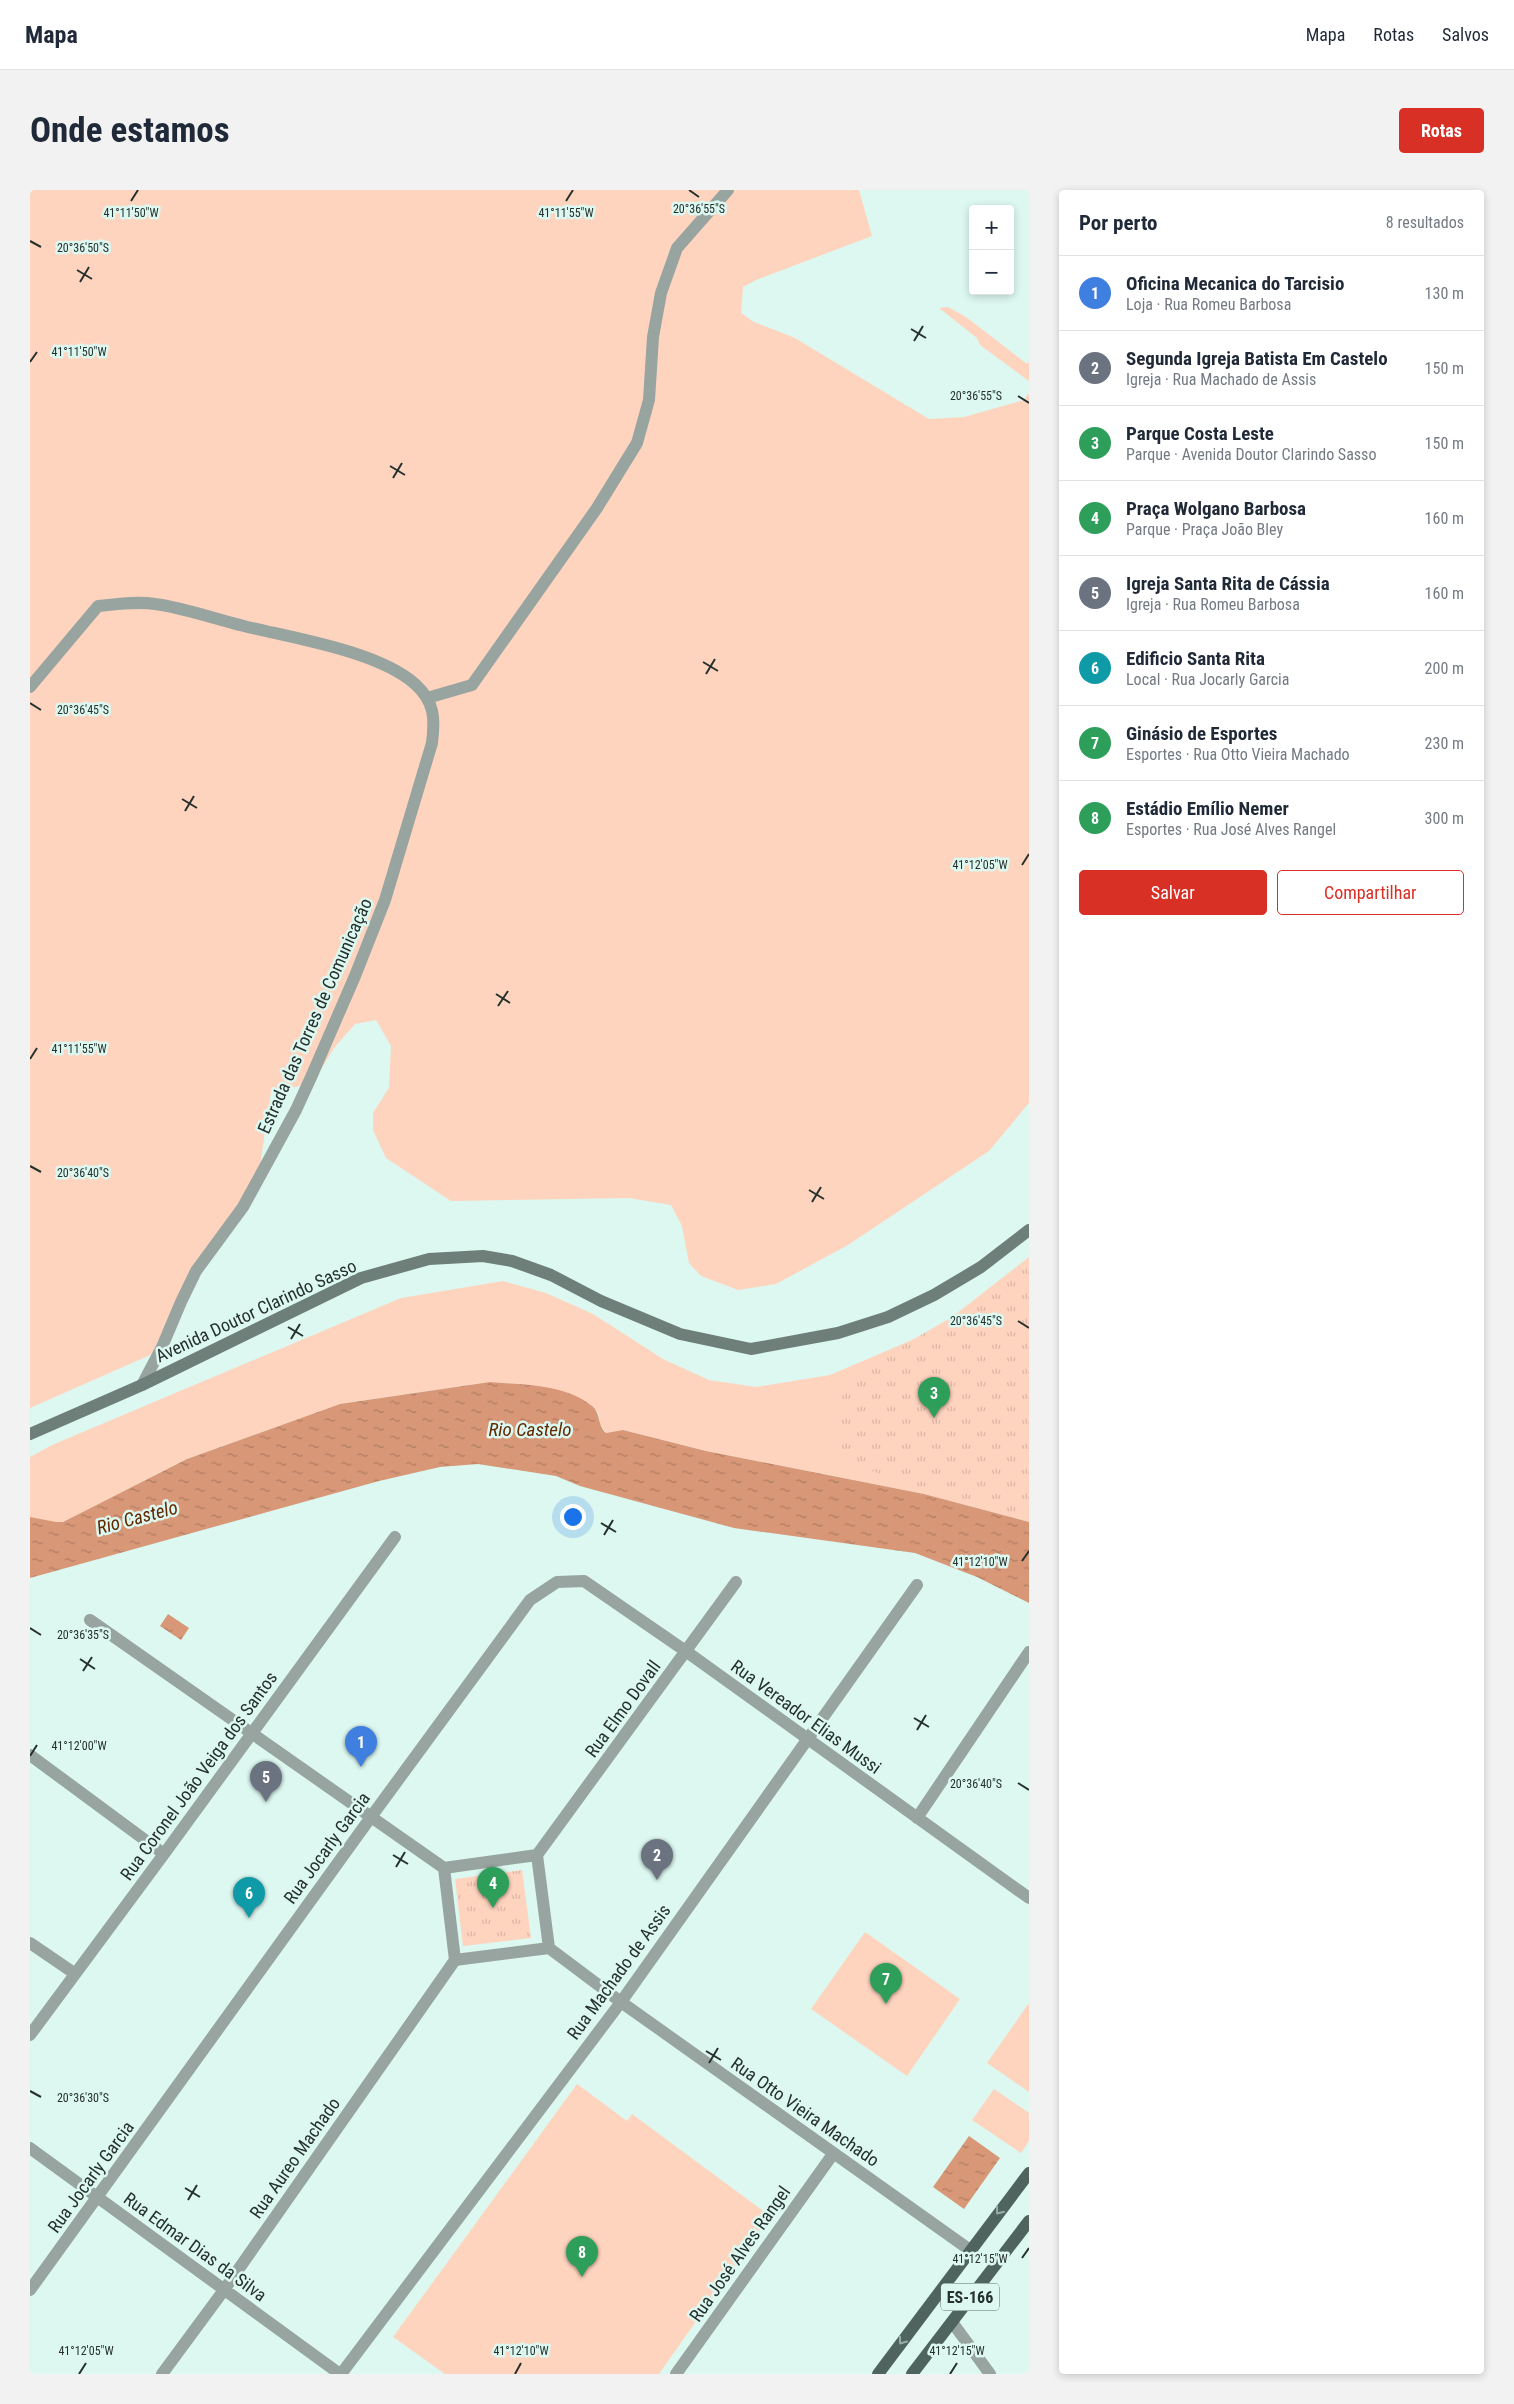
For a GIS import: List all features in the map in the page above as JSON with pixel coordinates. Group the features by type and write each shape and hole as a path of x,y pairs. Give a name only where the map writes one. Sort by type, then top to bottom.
{"main road":[{"name":"Avenida Doutor Clarindo Sasso","path":"30,1434 142,1385 361,1278 429,1259 483,1256 512,1261 551,1275 601,1300 680,1334 751,1349 838,1333 888,1317 934,1295 981,1266 1029,1230"},
{"name":"ES-166","path":"878,2374 1029,2172"},
{"name":"ES-166","path":"912,2374 1029,2221"}],"street":[{"path":"428,698 472,685 597,508 637,443 649,400 653,337 662,293 677,248 728,190"},
{"name":"Estrada das Torres de Comunicação","path":"30,687 98,606 120,603 154,603 351,653 395,670 416,684 428,698 435,718 432,743 399,859 355,976 296,1110 243,1207 196,1271 180,1302 162,1348 142,1385"},
{"name":"Rua Coronel João Veiga dos Santos","path":"30,2034 395,1537"},
{"name":"Rua Vereador Elias Mussi","path":"557,1582 584,1582 687,1652 1029,1898"},
{"name":"Rua Jocarly Garcia","path":"30,2290 530,1600 557,1582"},
{"name":"Rua Elmo Dovall","path":"538,1855 736,1582"},
{"name":"Rua Machado de Assis","path":"341,2374 621,2002 917,1584"},
{"path":"90,1620 253,1732 444,1868 538,1855 549,1948 455,1960 444,1868"},
{"path":"916,1818 1029,1652"},
{"path":"30,1755 164,1854"},
{"path":"30,1943 74,1974"},
{"name":"Rua Otto Vieira Machado","path":"549,1948 621,2002 970,2250"},
{"name":"Rua Aureo Machado","path":"162,2374 224,2290 455,1960"},
{"name":"Rua Edmar Dias da Silva","path":"30,2148 341,2374"},
{"name":"Rua José Alves Rangel","path":"676,2374 833,2154"},
{"path":"952,2322 990,2374"}],"green space":[{"path":"30,190 859,190 872,236 756,280 743,287 741,313 754,322 795,338 929,419 964,417 1024,400 1029,393 1029,1103 989,1151 848,1245 776,1284 738,1290 701,1276 689,1263 682,1226 671,1205 629,1198 451,1201 386,1158 373,1130 373,1113 389,1088 391,1046 376,1020 355,1024 334,1048 320,1071 299,1086 271,1092 257,1186 190,1283 162,1346 148,1356 30,1408"},
{"path":"948,307 966,317 1027,364 1029,362 1029,381 980,345 977,338 939,308"},
{"path":"1029,1257 1029,1518 900,1481 833,1457 845,1379 952,1317"},
{"path":"1029,1263 1029,1522 924,1494 706,1451 623,1430 606,1433 600,1424 598,1412 592,1406 557,1390 490,1382 340,1404 187,1459 63,1522 56,1523 30,1517 30,1457 52,1445 401,1298 503,1281 546,1293 593,1314 663,1359 709,1380 756,1387 830,1375 940,1328"},
{"path":"522,1870 531,1938 463,1946 455,1879"},
{"path":"865,1932 960,1999 907,2076 811,2009"},
{"path":"1029,2003 1029,2092 987,2063"},
{"path":"577,2084 627,2121 632,2114 770,2216 659,2374 445,2374 393,2337"},
{"path":"994,2089 1029,2113 1029,2141 1021,2153 972,2120"}],"water":[{"name":"Rio Castelo","path":"490,1382 530,1385 569,1393 595,1409 601,1426 606,1433 623,1430 706,1451 924,1494 1029,1522 1029,1603 977,1577 915,1553 734,1528 580,1486 556,1476 478,1464 440,1467 379,1481 30,1578 30,1517 63,1522 187,1459 340,1404"},
{"path":"168,1614 189,1628 181,1640 160,1626"},
{"path":"969,2136 1000,2158 964,2209 933,2187"}],"place":[{"name":"Parque Costa Leste","path":"934,1418"},
{"name":"Oficina Mecanica do Tarcisio","path":"361,1767"},
{"name":"Igreja Santa Rita de Cássia","path":"266,1802"},
{"name":"Segunda Igreja Batista Em Castelo","path":"657,1880"},
{"name":"Praça Wolgano Barbosa","path":"493,1908"},
{"name":"Edificio Santa Rita","path":"249,1918"},
{"name":"Ginásio de Esportes","path":"886,2004"},
{"name":"Estádio Emílio Nemer","path":"582,2277"}]}
